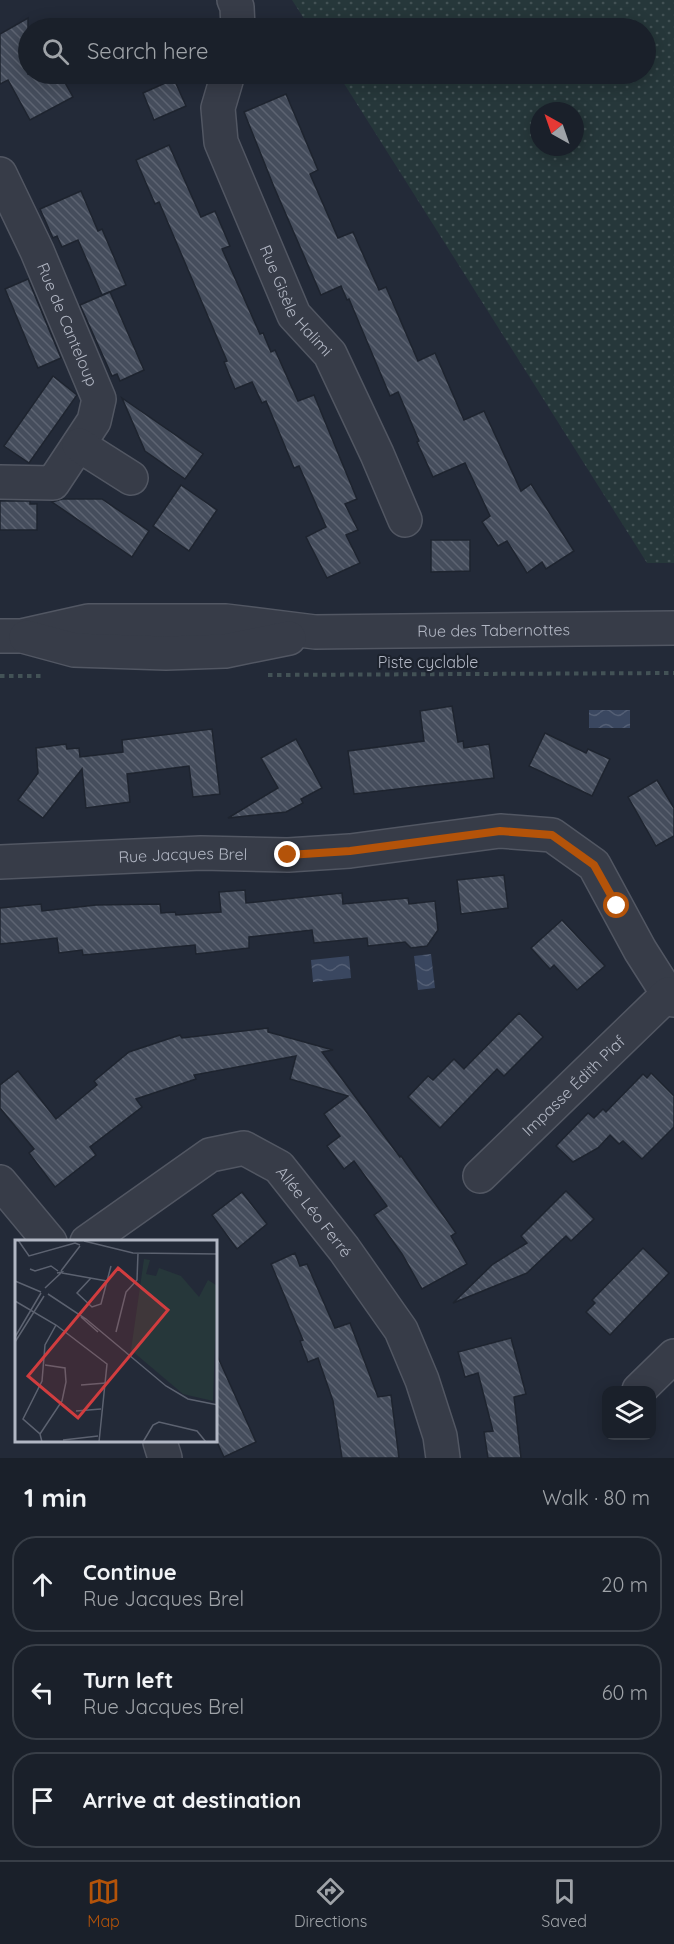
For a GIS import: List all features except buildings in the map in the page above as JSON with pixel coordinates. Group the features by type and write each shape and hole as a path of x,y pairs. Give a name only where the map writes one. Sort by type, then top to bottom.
{"street":[{"path":"234,0 238,18"},
{"name":"Rue Gisèle Halimi","path":"225,84 218,108 221,142 294,315 330,354 405,520"},
{"name":"Rue de Canteloup","path":"0,177 37,251 99,399 94,421 53,483 0,482"},
{"path":"79,446 131,478"},
{"name":"Rue des Tabernottes","path":"11,636 88,621 226,621 315,632 674,628"},
{"name":"Rue Jacques Brel","path":"0,862 201,853 288,855 350,851 500,831 552,835 594,865 640,950 671,997"},
{"name":"Impasse Édith Piaf","path":"480,1176 671,997"},
{"name":"Allée Léo Ferré","path":"90,1240 210,1155 244,1148 279,1167 344,1249 401,1330 422,1380 440,1436 443,1458"},
{"path":"0,1182 48,1240"},
{"path":"643,1386 674,1356"},
{"path":"160,1443 165,1458"}],"path":[{"name":"Piste cyclable","path":"264,675 674,673"}],"shaded area":[{"path":"292,0 674,0 674,563 647,563 344,84 656,84 656,18 304,18"}],"water":[{"path":"589,710 630,710 630,728 589,728"},
{"path":"431,954 435,988 418,990 414,956"},
{"path":"349,956 351,978 313,982 311,960"}],"route":[{"path":"288,855 350,851 500,831 552,835 594,865 617,906"}]}
